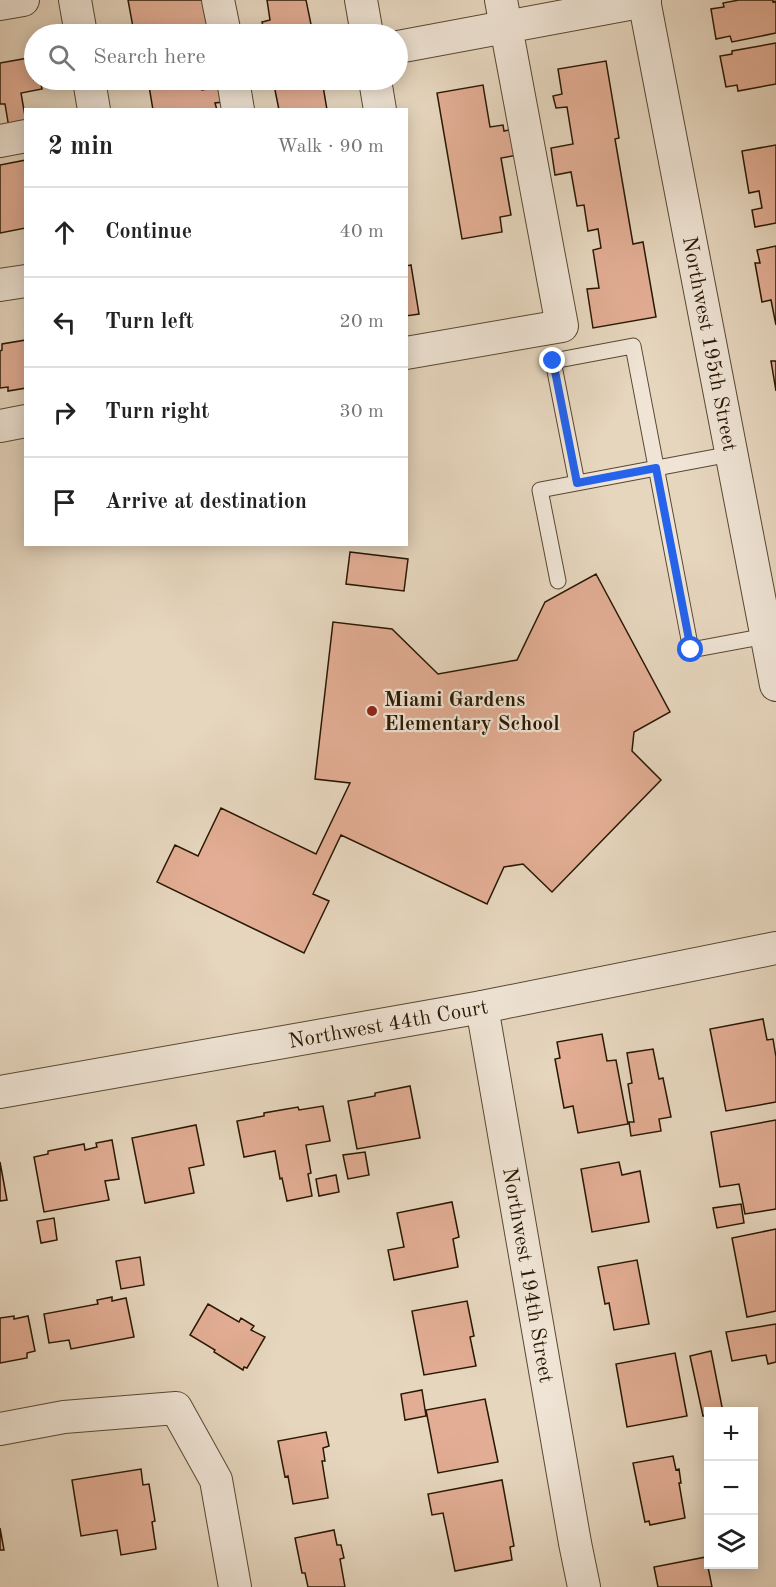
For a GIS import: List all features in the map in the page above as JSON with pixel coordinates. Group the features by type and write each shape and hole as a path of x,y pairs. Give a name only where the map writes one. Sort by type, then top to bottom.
{"street":[{"path":"0,4 23,0"},
{"path":"75,0 79,24"},
{"path":"218,0 223,24"},
{"path":"361,0 365,24"},
{"path":"408,44 503,13 644,1"},
{"name":"Northwest 195th Street","path":"644,1 776,685"},
{"path":"408,353 561,326 503,13"},
{"path":"91,90 94,108"},
{"path":"235,90 238,108"},
{"path":"377,90 380,108"},
{"path":"0,141 24,136"},
{"path":"0,285 24,281"},
{"path":"0,426 24,421"},
{"name":"Northwest 44th Court","path":"0,1092 482,1007 776,948"},
{"name":"Northwest 194th Street","path":"482,1007 584,1587"},
{"path":"0,1429 64,1417 176,1408 216,1480 235,1587"}],"lane":[{"path":"577,483 553,361 633,346 691,650 766,636"},
{"path":"558,581 540,490 731,454"}],"building":[{"path":"128,0 205,0 209,24 132,24"},
{"path":"267,0 306,0 311,24 262,24 262,22 270,20"},
{"path":"739,0 776,1 776,33 732,42 730,36 716,39 711,9 724,7 723,3"},
{"path":"776,43 776,84 738,91 737,85 726,87 720,56 732,54 732,51"},
{"path":"24,59 24,90 37,90 21,93 24,124 10,134 5,104 0,104 0,63"},
{"path":"606,61 619,138 615,139 633,244 643,242 656,317 593,328 587,289 599,288 593,250 601,248 598,229 588,231 584,205 577,206 571,172 555,175 551,148 573,144 567,107 556,108 553,96 562,94 558,69"},
{"path":"483,85 490,127 503,125 504,131 513,129 518,155 501,158 511,215 500,217 502,232 462,239 437,93"},
{"path":"150,90 221,90 223,102 215,103 216,108 153,108"},
{"path":"275,90 324,90 327,108 279,108"},
{"path":"776,145 776,223 755,227 752,210 762,208 759,191 749,193 742,151"},
{"path":"24,160 24,228 0,233 0,165"},
{"path":"776,246 776,325 771,300 762,302 755,263 760,263 757,250"},
{"path":"411,265 419,314 408,316 408,266"},
{"path":"24,340 24,388 8,391 8,387 0,388 2,344"},
{"path":"771,361 776,361 776,391"},
{"path":"350,552 408,559 404,591 346,584"},
{"path":"596,574 670,712 634,732 632,751 661,780 552,892 523,864 504,867 487,904 341,835 313,894 329,901 304,953 157,882 175,845 198,856 221,808 316,854 350,783 315,779 333,622 392,629 438,674 517,660 545,602"},
{"path":"763,1019 767,1040 773,1039 776,1057 776,1102 726,1111 710,1029"},
{"path":"602,1034 607,1061 616,1060 628,1124 578,1133 573,1106 564,1108 555,1059 560,1058 557,1042"},
{"path":"653,1049 659,1079 663,1078 671,1117 659,1119 661,1131 631,1136 629,1122 634,1122 628,1084 632,1083 627,1053"},
{"path":"410,1086 420,1138 357,1149 348,1101"},
{"path":"323,1106 330,1141 306,1145 312,1196 287,1201 275,1151 244,1157 237,1121 298,1107 299,1110"},
{"path":"776,1120 776,1209 745,1214 739,1184 720,1187 711,1132"},
{"path":"196,1125 204,1165 189,1168 194,1193 145,1203 132,1138"},
{"path":"112,1140 119,1179 105,1181 109,1200 44,1212 34,1157 48,1154 48,1151 84,1144 85,1150 97,1147 96,1143"},
{"path":"365,1152 369,1175 348,1179 343,1155"},
{"path":"0,1162 7,1200 0,1201"},
{"path":"619,1162 622,1175 640,1171 649,1222 592,1232 581,1169"},
{"path":"336,1175 339,1192 319,1196 316,1179"},
{"path":"452,1202 459,1237 453,1239 458,1267 394,1280 388,1250 404,1247 397,1213"},
{"path":"741,1204 744,1223 717,1228 713,1208"},
{"path":"54,1218 57,1240 41,1243 37,1221"},
{"path":"776,1229 776,1311 747,1317 732,1238"},
{"path":"140,1257 144,1285 121,1289 116,1261"},
{"path":"637,1260 649,1324 614,1330 609,1303 605,1304 598,1267"},
{"path":"112,1297 112,1301 126,1298 134,1337 71,1349 69,1340 49,1343 44,1314 98,1304 97,1300"},
{"path":"467,1301 474,1336 470,1337 476,1366 424,1375 412,1311"},
{"path":"208,1304 239,1322 241,1318 254,1326 251,1330 265,1337 247,1368 244,1367 243,1370 190,1335"},
{"path":"14,1316 14,1319 28,1316 35,1351 27,1353 27,1358 0,1363 0,1318"},
{"path":"776,1324 776,1362 768,1364 766,1355 732,1361 726,1332"},
{"path":"711,1351 722,1407 704,1407 704,1416 703,1416 690,1356"},
{"path":"675,1353 687,1416 627,1427 616,1364"},
{"path":"422,1390 426,1416 405,1420 401,1394"},
{"path":"485,1399 498,1462 438,1473 426,1410"},
{"path":"326,1432 329,1446 323,1448 325,1461 322,1461 328,1498 293,1504 278,1441"},
{"path":"673,1456 676,1470 679,1469 685,1518 650,1525 649,1521 645,1522 633,1463"},
{"path":"141,1469 143,1485 149,1484 155,1521 152,1522 156,1549 121,1555 117,1530 81,1536 72,1480"},
{"path":"502,1480 514,1546 510,1547 512,1560 455,1571 443,1513 432,1515 428,1494"},
{"path":"0,1528 4,1550 0,1550"},
{"path":"334,1530 337,1545 341,1545 344,1558 340,1559 345,1587 308,1587 305,1573 302,1573 295,1538"},
{"path":"704,1557 704,1569 708,1569 712,1587 658,1587 654,1567"}],"place":[{"name":"Miami Gardens Elementary School","path":"372,711"}],"route":[{"path":"553,361 577,483 656,468 691,650"}]}
